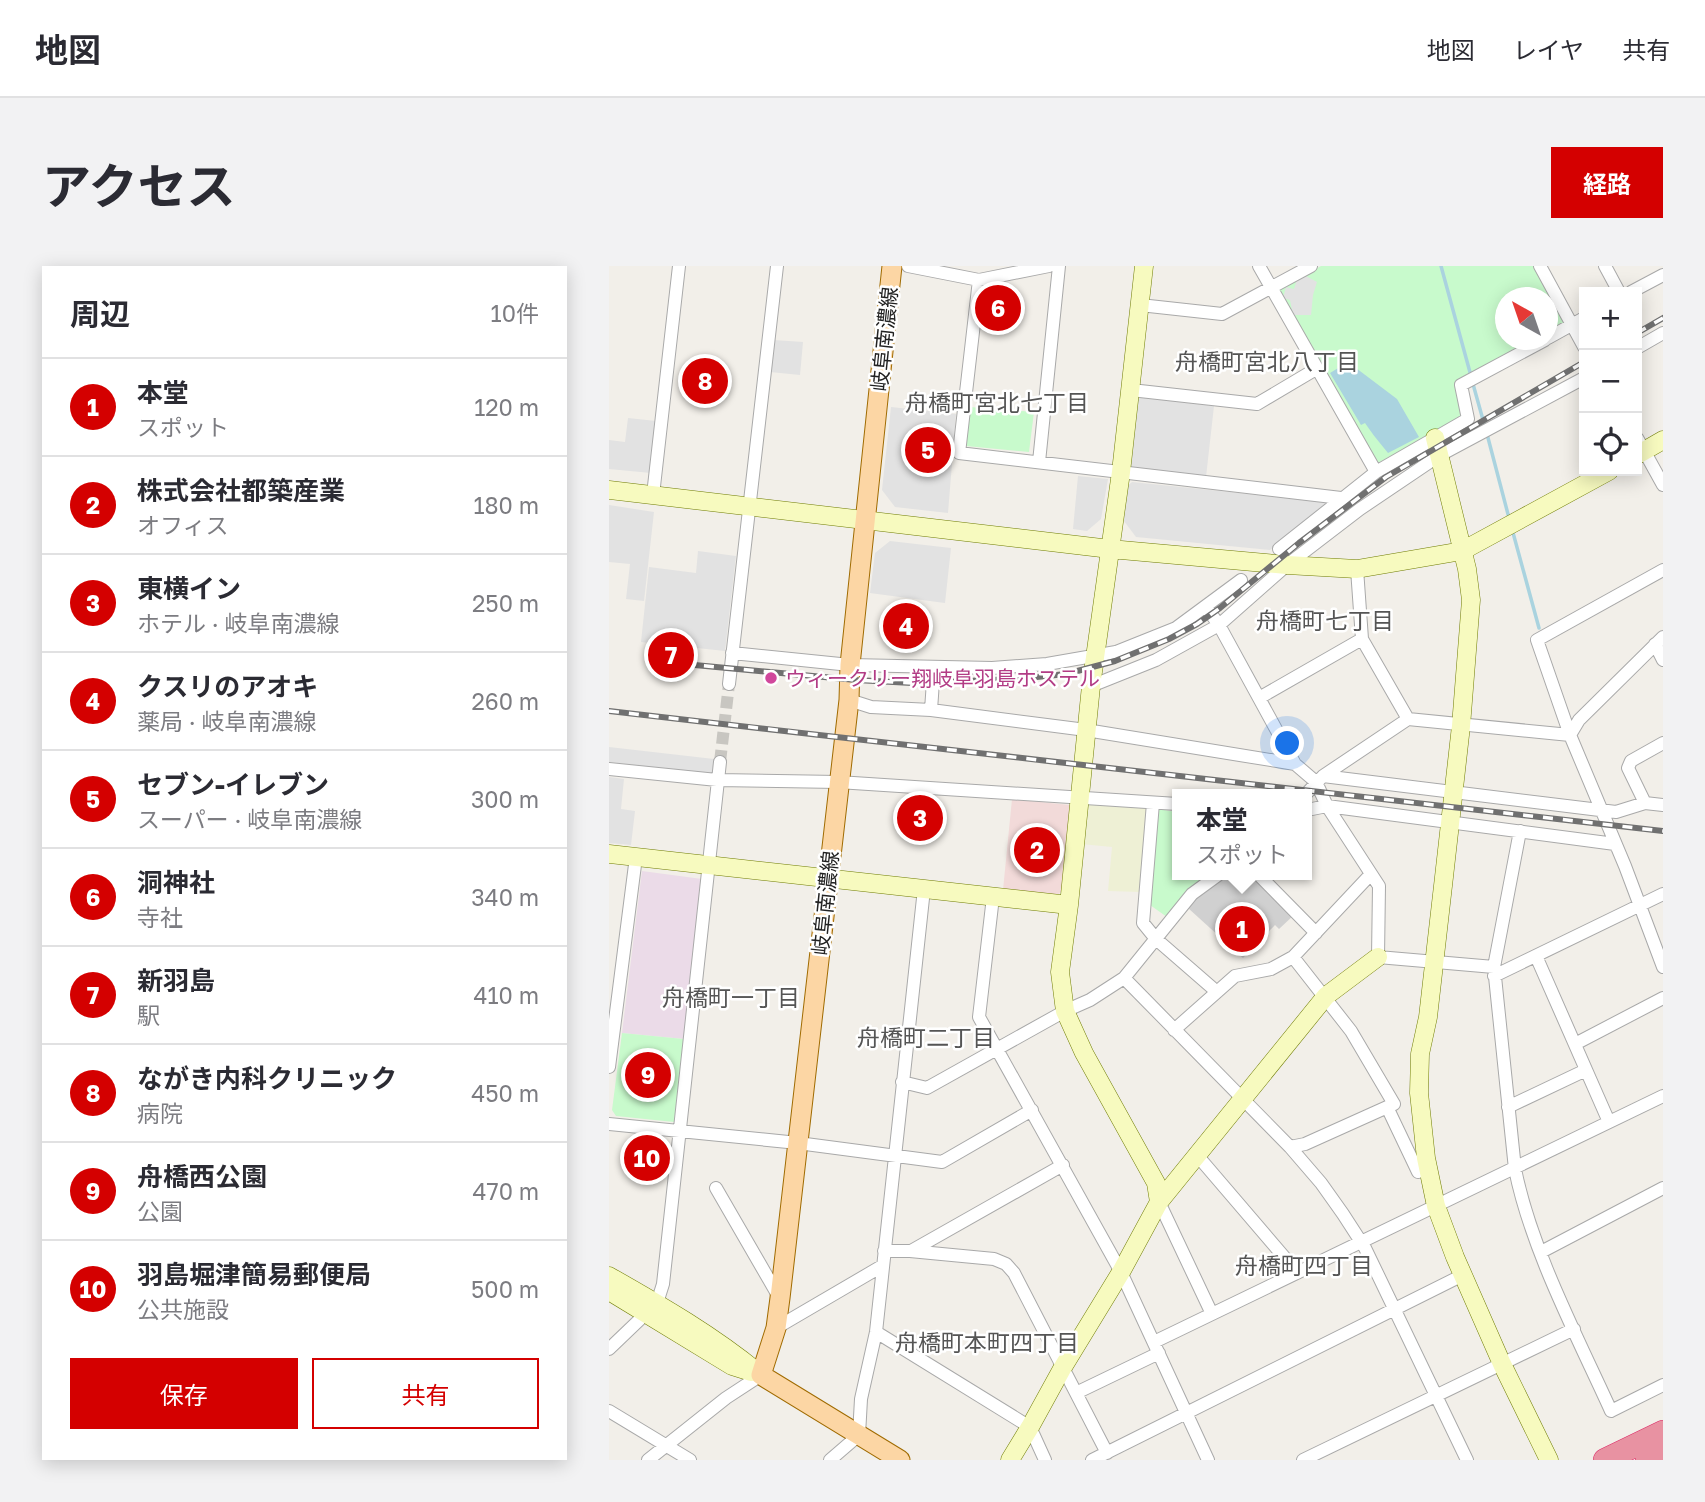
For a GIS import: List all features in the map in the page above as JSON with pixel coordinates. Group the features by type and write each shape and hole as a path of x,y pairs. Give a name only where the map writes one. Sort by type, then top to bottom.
{"highway":[{"path":"1605,1460 1663,1432"},
{"path":"1647,1460 1663,1452"}],"main road":[{"name":"岐阜南濃線","path":"761,1375 776,1328 780,1298 849,700 850,666 892,266"},
{"path":"761,1375 900,1460"}],"street":[{"path":"653,495 679,266"},
{"path":"729,684 777,266"},
{"path":"908,266 979,280 1049,266"},
{"path":"1039,462 1059,266"},
{"path":"1144,266 1121,472 1091,686 1060,972 1065,1011 1084,1053 1156,1183 1159,1202 1212,1314"},
{"path":"1259,266 1376,472"},
{"path":"1140,304 1222,314 1311,266"},
{"path":"1540,266 1579,338"},
{"path":"1605,266 1616,287"},
{"path":"1640,287 1663,275"},
{"path":"979,280 960,453 1341,498"},
{"path":"1558,333 1579,321"},
{"path":"1642,345 1663,333"},
{"path":"1091,686 1156,660 1219,625 1287,565 1437,447 1468,419 1461,385 1526,350"},
{"path":"1131,390 1257,404 1316,369"},
{"path":"1279,549 1376,472 1437,447 1579,379"},
{"path":"1642,447 1663,440"},
{"path":"1437,447 1471,600 1461,726 1451,792 1428,1017 1420,1054 1419,1093 1426,1158 1436,1206 1463,1275 1502,1364 1549,1460"},
{"path":"1642,453 1663,485"},
{"path":"609,490 1109,549 1357,569 1462,551 1600,476"},
{"path":"1357,569 1362,639 1408,719"},
{"path":"1663,570 1537,640 1570,735 1663,967"},
{"path":"732,653 850,666 992,668 1047,664 1116,652 1176,628 1241,580"},
{"path":"1206,607 1219,625 1295,764"},
{"path":"1259,698 1362,639"},
{"path":"1570,735 1579,720 1659,640"},
{"path":"1659,640 1663,660"},
{"path":"931,710 934,667"},
{"path":"849,700 871,707 931,710 1086,730 1295,764 1319,779 1616,812 1645,803 1663,804"},
{"path":"1310,789 1319,779 1408,719 1570,735"},
{"path":"1645,803 1628,768 1631,761 1663,743"},
{"path":"609,1349 652,1308 663,1284 720,762"},
{"path":"609,769 717,780 838,782 1172,804"},
{"path":"1319,779 1327,806 1378,886 1378,957"},
{"path":"1153,803 1143,923 1156,939 1217,992"},
{"path":"1312,809 1327,806 1615,844"},
{"path":"1520,831 1494,972 1515,1169 1521,1201 1611,1411 1663,1385"},
{"path":"609,854 1069,905"},
{"path":"609,1067 636,857"},
{"path":"1174,1030 1235,976 1271,969 1293,957 1371,874"},
{"path":"902,1082 927,1088 996,1048 1090,1000 1123,978 1192,894 1211,880"},
{"path":"1264,880 1316,933"},
{"path":"830,1460 859,1435 861,1399 876,1332 924,889"},
{"path":"1010,1460 1121,1272 1159,1202 1326,996 1378,957 1433,961 1494,972 1537,956 1663,894"},
{"path":"993,897 979,1017 1121,1272 1208,1460"},
{"path":"1537,956 1609,1122"},
{"path":"1290,1147 1305,1144 1388,1109 1394,1104 1351,1031 1293,957"},
{"path":"1123,978 1290,1147 1321,1183 1361,1241 1467,1460"},
{"path":"1575,1044 1663,998"},
{"path":"1509,1107 1586,1070"},
{"path":"1076,1393 1212,1314 1663,1096"},
{"path":"1388,1109 1418,1172"},
{"path":"609,1124 798,1143 941,1162 1032,1110"},
{"path":"1196,1154 1297,1272"},
{"path":"910,1251 1063,1165"},
{"path":"716,1188 780,1298"},
{"path":"1541,1252 1663,1188"},
{"path":"884,1251 994,1259 1006,1264 1014,1273 1107,1453"},
{"path":"776,1328 882,1266"},
{"path":"1092,1460 1396,1311 1403,1304 1463,1275"},
{"path":"609,1276 732,1366 761,1375"},
{"path":"609,1291 652,1308"},
{"path":"1303,1460 1574,1329"},
{"path":"876,1332 1030,1427 1045,1460"},
{"path":"648,1460 726,1398 761,1375"},
{"path":"609,1411 690,1460"}],"shaded area":[{"path":"1304,275 1317,282 1311,315 1293,315 1290,300 1283,298 1286,287 1294,289 1297,279"},
{"path":"773,340 803,342 800,375 770,372"},
{"path":"1138,396 1214,406 1206,477 1132,469 1128,464"},
{"path":"891,407 956,414 948,513 895,507 882,490"},
{"path":"628,418 656,421 651,473 609,469 609,440 625,442"},
{"path":"1078,476 1108,479 1101,519 1087,531 1073,529"},
{"path":"1132,482 1329,502 1270,550 1136,537 1124,521 1126,487"},
{"path":"609,505 654,512 644,601 626,599 630,564 609,562"},
{"path":"890,541 951,548 945,603 870,593 875,553"},
{"path":"698,551 736,556 725,651 641,642 649,567 696,573"},
{"path":"609,747 714,759 712,774 609,762"},
{"path":"609,777 624,779 621,809 635,811 631,845 609,843"},
{"path":"1012,799 1070,805 1062,891 1056,896 1003,890"},
{"path":"642,871 702,879 684,1039 622,1033"},
{"path":"1220,880 1261,880 1295,914 1279,929 1275,925 1243,958 1188,908 1195,897"}],"green space":[{"path":"1321,266 1533,266 1544,287 1495,287 1495,350 1514,350 1455,381 1463,417 1376,464 1277,290"},
{"path":"1558,312 1564,323 1558,326"},
{"path":"970,407 1034,412 1029,452 966,446"},
{"path":"1088,804 1145,808 1148,813 1141,892 1108,891 1112,847 1081,844 1085,807"},
{"path":"1158,809 1172,811 1172,880 1206,880 1167,917 1150,905"},
{"path":"622,1033 684,1039 674,1122 616,1116 612,1110"}],"water":[{"path":"1348,362 1397,399 1419,437 1388,453 1365,423 1361,425 1330,373"}],"waterway":[{"path":"1441,266 1471,376"},
{"path":"1473,384 1485,427"},
{"path":"1487,434 1509,518"},
{"path":"1512,529 1539,628"}],"tunnel":[{"path":"720,762 729,684"}],"railway":[{"path":"1642,330 1663,318"},
{"path":"684,664 912,683 1017,679 1066,674 1115,661 1169,639 1197,624 1386,477 1579,365"},
{"path":"609,711 1294,789"},
{"path":"1312,791 1663,831"}],"place":[{"name":"洞神社","path":"998,308"},
{"name":"ながき内科クリニック","path":"705,381"},
{"name":"セブン-イレブン","path":"928,450"},
{"name":"クスリのアオキ","path":"906,626"},
{"name":"新羽島","path":"671,655"},
{"name":"ウィークリー翔岐阜羽島ホステル","path":"771,678"},
{"name":"東横イン","path":"920,818"},
{"name":"株式会社都築産業","path":"1037,850"},
{"name":"本堂","path":"1242,929"},
{"name":"舟橋西公園","path":"648,1075"},
{"name":"羽島堀津簡易郵便局","path":"647,1158"}],"district":[{"name":"舟橋町宮北八丁目","path":"1267,361"},
{"name":"舟橋町宮北七丁目","path":"997,402"},
{"name":"舟橋町七丁目","path":"1325,620"},
{"name":"舟橋町一丁目","path":"731,997"},
{"name":"舟橋町二丁目","path":"926,1037"},
{"name":"舟橋町四丁目","path":"1304,1265"},
{"name":"舟橋町本町四丁目","path":"987,1342"}]}
